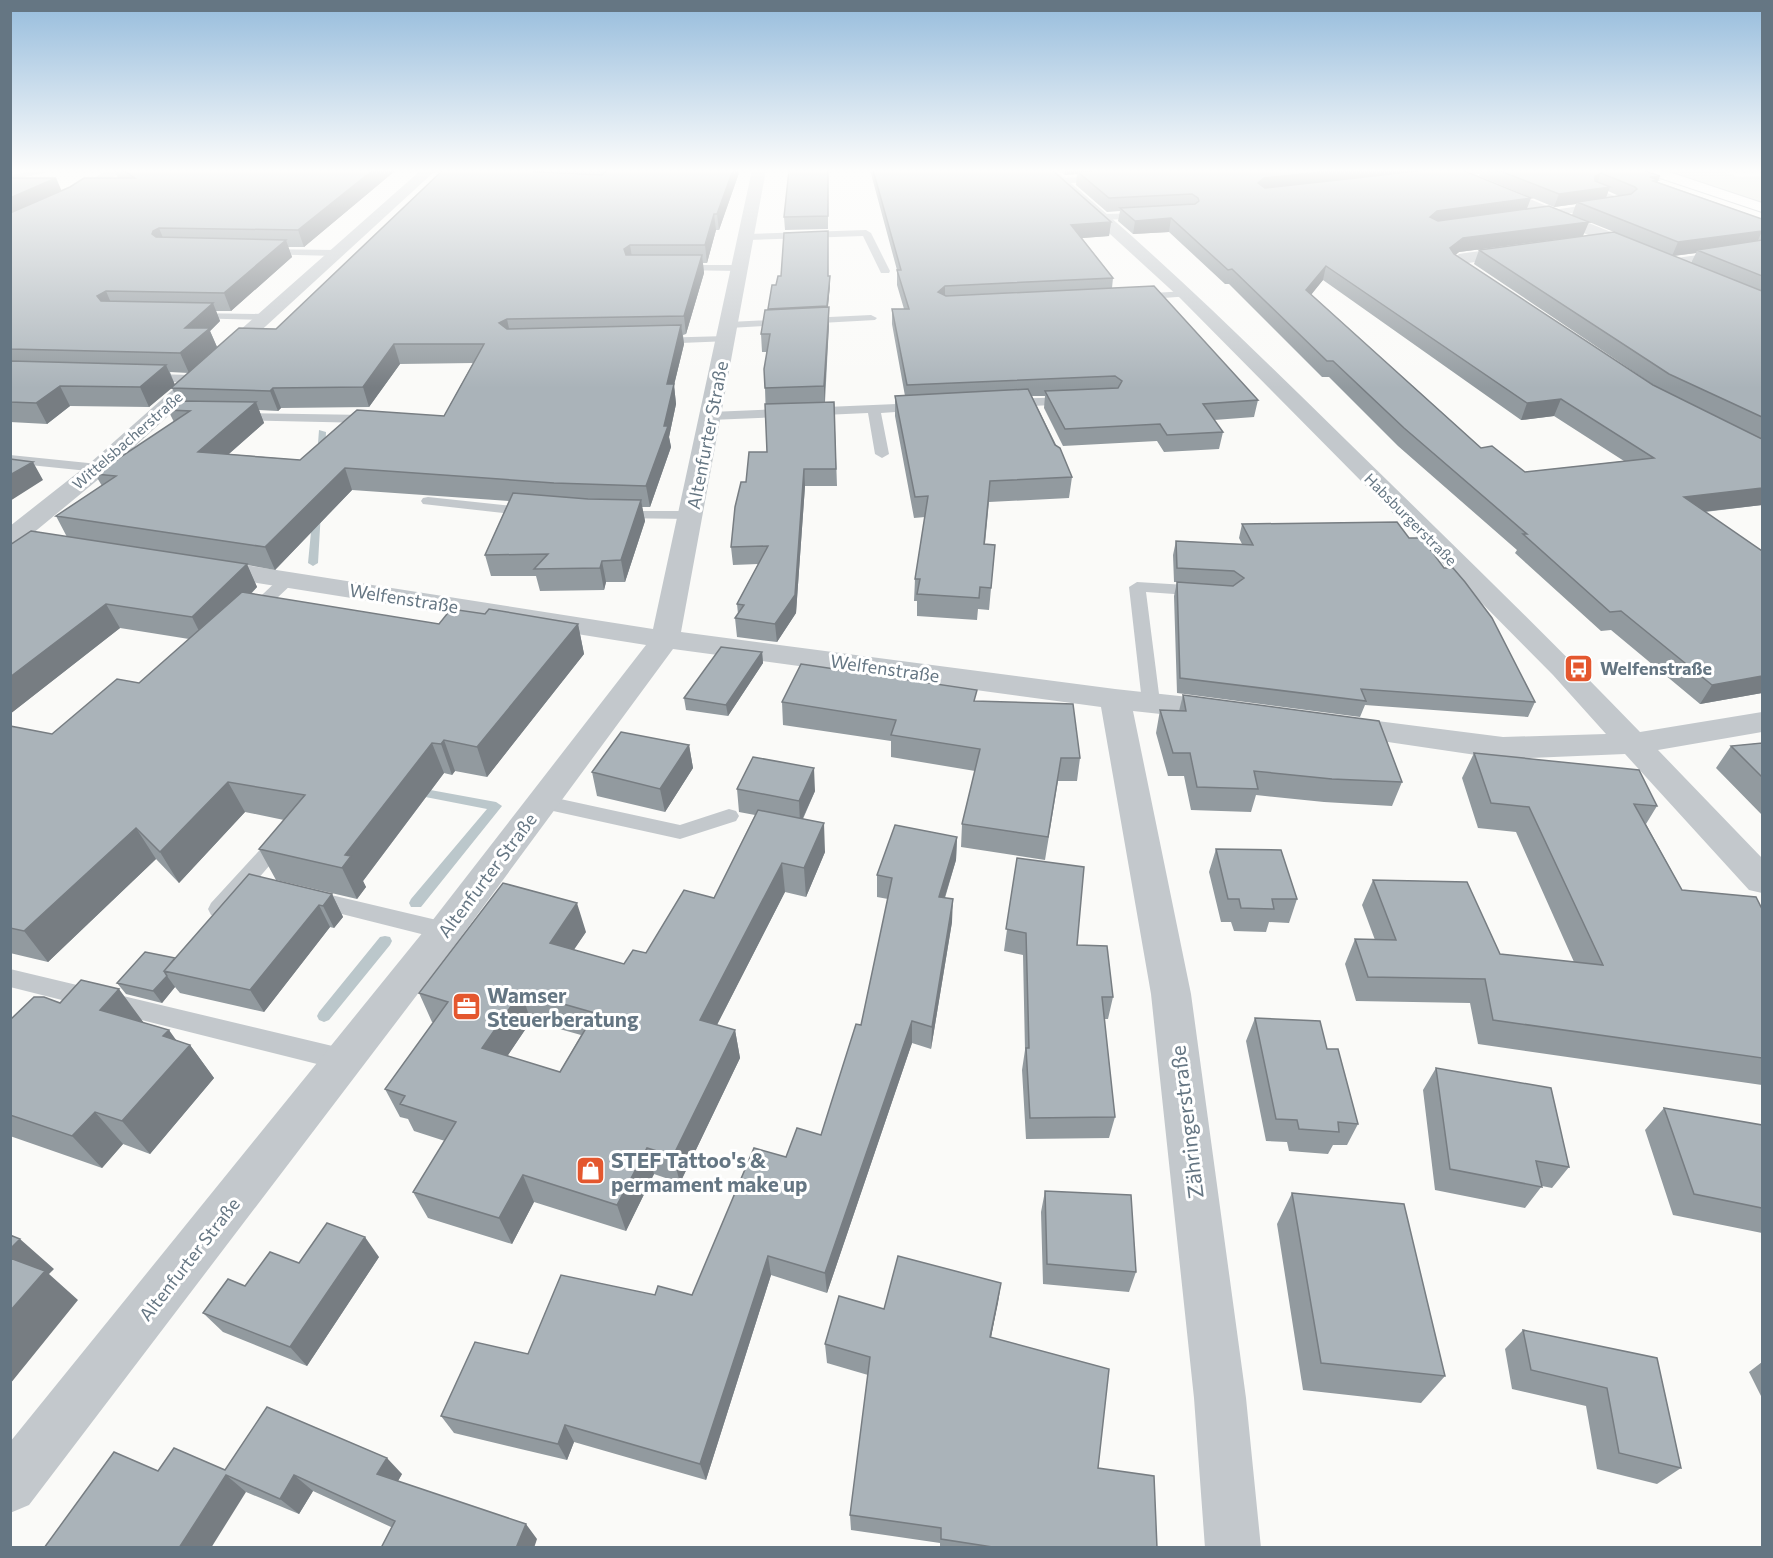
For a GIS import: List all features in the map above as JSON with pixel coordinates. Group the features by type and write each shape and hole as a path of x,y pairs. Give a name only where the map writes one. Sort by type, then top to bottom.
{"street":[{"name":"Wittelsbacherstraße","path":"10,539 98,468 347,243"},
{"name":"Altenfurter Straße","path":"10,1486 445,931 665,639 746,243"},
{"name":"Habsburgerstraße","path":"1131,243 1186,294 1563,669 1762,880"},
{"path":"1620,243 1700,275"},
{"path":"1500,294 1457,263 1465,258 1544,248"},
{"path":"10,539 89,550"},
{"name":"Welfenstraße","path":"178,563 665,639 1257,716"},
{"name":"Zähringerstraße","path":"1133,700 1220,1398 1233,1548"},
{"path":"1316,723 1503,748 1635,743 1762,722"}],"lane":[{"path":"665,268 807,243"},
{"path":"871,243 885,271"},
{"path":"257,252 335,253"},
{"path":"1669,262 1734,253"},
{"path":"1128,297 1186,294"},
{"path":"183,316 264,316"},
{"path":"642,341 871,318"},
{"path":"138,378 195,379"},
{"path":"998,403 1034,407 1089,400"},
{"path":"711,416 930,406"},
{"path":"874,409 882,454"},
{"path":"157,415 179,416"},
{"path":"225,417 368,419"},
{"path":"10,459 98,468"},
{"path":"428,501 546,512"},
{"path":"599,515 691,515"},
{"path":"236,627 288,579"},
{"path":"1133,700 1137,587 1219,592"},
{"path":"542,802 680,832 729,816"},
{"path":"208,922 275,846"},
{"path":"242,882 265,887"},
{"path":"287,893 445,931"},
{"path":"10,978 345,1060"}],"building":[{"path":"10,243 283,243 224,293 106,291 97,296 101,301 213,303 185,328 210,328 180,353 10,349"},
{"path":"367,243 706,243 705,245 630,245 624,249 626,255 702,255 684,316 507,319 499,323 507,329 681,325 667,384 674,384 664,426 668,426 646,486 554,483 345,468 265,547 56,516 116,476 95,474 190,411 168,410 180,401 256,402 198,452 300,460 357,410 444,416 484,344 394,344 363,387 273,388 270,391 171,388 239,328 276,329"},
{"path":"783,243 828,243 828,276 830,276 827,306 768,309 772,285 776,285 778,276 781,276"},
{"path":"893,243 1085,243 1113,278 945,286 938,292 946,296 1154,286 1258,400 1203,404 1223,432 1167,435 1160,424 1065,429 1045,391 1118,388 1122,381 1115,376 907,385 892,309 909,309 897,270 901,270"},
{"path":"1198,243 1457,243 1450,248 1454,254 1653,385 1762,439 1762,488 1684,497 1762,551 1762,676 1712,685 1621,611 1610,612 1523,534 1527,534 1404,428 1333,361 1327,361 1232,269 1228,270","holes":["1326,266 1527,403 1561,399 1654,458 1525,472 1492,446 1481,448 1306,290"]},
{"path":"1534,243 1641,243 1762,291 1762,417 1669,374 1479,250"},
{"path":"1744,243 1762,243 1762,276 1697,250"},
{"path":"829,307 824,386 765,388 764,369 770,334 761,334 765,310"},
{"path":"10,361 166,365 140,387 60,386 36,403 10,402"},
{"path":"1028,389 1055,445 1060,448 1072,477 990,481 984,544 995,545 991,588 980,587 979,598 917,594 920,579 915,579 928,496 915,497 895,396"},
{"path":"834,402 836,469 804,469 795,595 775,624 735,618 744,605 737,604 768,546 731,547 735,507 741,482 746,482 749,452 767,452 765,404"},
{"path":"10,459 33,462 10,475"},
{"path":"513,493 588,499 641,500 621,560 602,561 600,568 534,569 548,554 485,555"},
{"path":"1397,522 1409,538 1422,538 1444,568 1453,568 1465,582 1492,618 1535,702 1361,689 1366,701 1180,678 1177,582 1233,586 1244,578 1234,571 1177,568 1176,541 1253,545 1242,524"},
{"path":"31,531 247,564 192,617 106,604 10,677 10,545"},
{"path":"242,592 439,624 451,609 485,614 489,609 578,624 477,747 444,740 441,744 432,743 345,855 351,856 342,868 259,849 305,795 228,782 160,852 136,828 24,931 10,928 10,726 52,734 117,679 139,683"},
{"path":"721,647 762,652 726,705 684,698"},
{"path":"801,664 977,690 974,701 1073,704 1080,758 1061,758 1048,837 962,824 980,749 891,735 896,720 782,702"},
{"path":"1183,695 1379,721 1402,782 1332,779 1254,771 1258,789 1197,787 1190,753 1173,753 1160,710 1186,711"},
{"path":"621,732 689,745 660,789 592,772"},
{"path":"1762,743 1762,777 1731,746"},
{"path":"1474,753 1639,770 1657,806 1634,804 1682,890 1756,897 1762,909 1762,1058 1493,1020 1485,979 1368,977 1355,939 1396,940 1373,880 1467,882 1500,954 1603,965 1529,807 1491,803"},
{"path":"753,757 814,768 799,801 737,789"},
{"path":"758,810 824,823 804,868 782,863 700,1020 735,1030 673,1156 647,1148 617,1205 523,1175 499,1218 413,1192 456,1122 400,1104 405,1096 385,1089 448,1002 419,993 503,883 577,903 550,943 624,964 633,950 646,953 684,890 714,898","holes":["521,992 595,1013 560,1072 482,1048"]},
{"path":"895,825 957,837 939,897 953,899 932,1027 912,1021 825,1273 768,1256 700,1464 565,1425 558,1444 441,1416 475,1342 528,1354 561,1275 655,1295 658,1286 692,1295 754,1148 786,1157 797,1128 821,1135 856,1024 861,1025 892,878 877,875"},
{"path":"1216,849 1281,850 1297,899 1272,899 1274,909 1241,908 1239,899 1228,899"},
{"path":"1017,858 1084,867 1077,945 1107,946 1113,997 1102,997 1115,1117 1030,1118 1026,1048 1029,1048 1026,933 1006,929"},
{"path":"249,874 332,894 323,906 319,905 250,990 164,971"},
{"path":"145,952 175,958 164,971 167,976 153,991 117,983"},
{"path":"81,980 119,989 100,1010 169,1030 163,1036 190,1045 122,1121 95,1112 72,1136 10,1115 10,1020 34,997 44,997 60,1003"},
{"path":"1255,1018 1320,1021 1327,1049 1338,1049 1358,1124 1338,1122 1339,1132 1299,1129 1297,1120 1276,1119"},
{"path":"1436,1068 1551,1088 1569,1167 1536,1161 1542,1187 1450,1169"},
{"path":"1664,1108 1762,1125 1762,1208 1694,1194"},
{"path":"1045,1191 1131,1195 1136,1272 1047,1264"},
{"path":"1292,1193 1404,1204 1445,1376 1321,1363"},
{"path":"327,1223 365,1237 290,1347 203,1313 228,1279 245,1286 270,1252 299,1263"},
{"path":"10,1235 20,1239 10,1249"},
{"path":"898,1256 1001,1283 990,1337 1109,1369 1098,1468 1154,1476 1157,1548 999,1548 941,1539 941,1528 850,1515 870,1357 825,1344 839,1296 884,1309"},
{"path":"10,1258 45,1271 10,1311"},
{"path":"1523,1330 1657,1358 1681,1468 1619,1453 1607,1388 1531,1370"},
{"path":"267,1407 387,1458 377,1474 526,1524 516,1548 381,1548 395,1521 294,1475 280,1499 226,1475 179,1548 44,1548 114,1452 158,1471 174,1448 225,1470"}],"waterway":[{"path":"321,457 322,432"},
{"path":"313,563 317,511"},
{"path":"414,791 496,806 416,903"},
{"path":"324,1016 385,941"}],"place":[{"name":"Welfenstraße","path":"1579,668"},
{"name":"Wamser Steuerberatung","path":"466,1006"},
{"name":"STEF Tattoo's & permament make up","path":"590,1171"}]}
